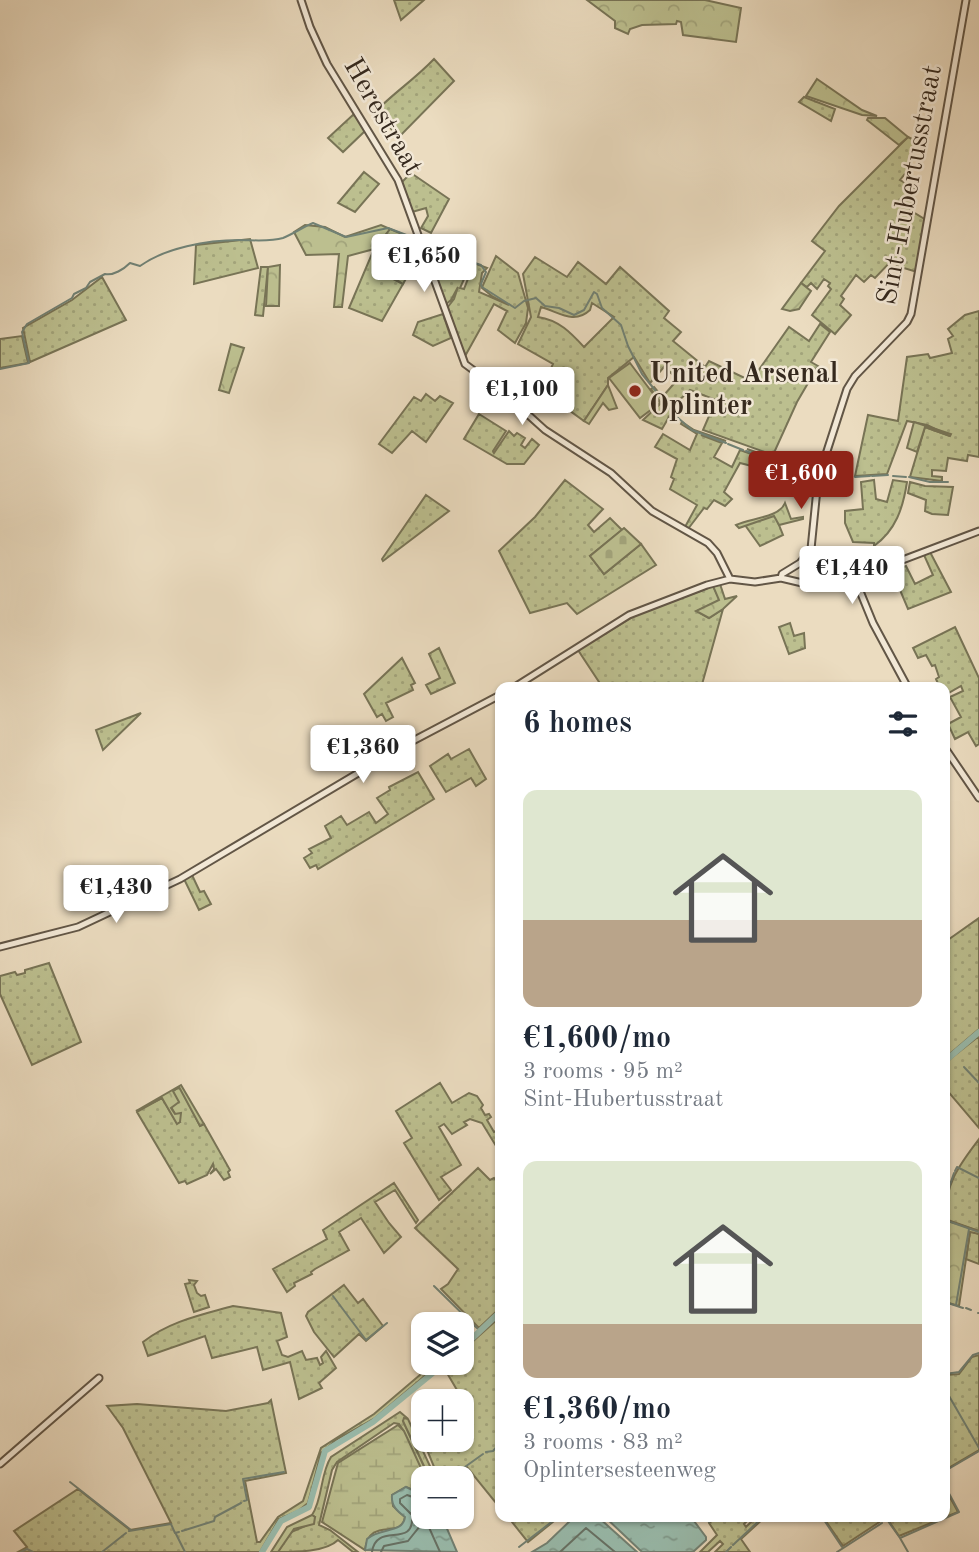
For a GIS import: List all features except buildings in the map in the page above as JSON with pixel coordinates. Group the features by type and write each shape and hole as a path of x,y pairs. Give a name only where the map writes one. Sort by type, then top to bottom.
{"street":[{"name":"Herestraat","path":"301,0 327,64 395,174 463,360 470,369 504,393 545,430 611,473 652,511 708,543 717,553 730,579"},
{"name":"Sint-Hubertusstraat","path":"780,578 804,559 811,549 818,479 844,396 855,376 907,322 913,308 965,0"},
{"path":"523,682 629,615 707,585 730,579 755,582 780,578 822,586 855,579 979,531"},
{"path":"855,579 873,623 905,682"},
{"path":"0,947 78,927 180,879 369,766 495,698"},
{"path":"950,755 979,798"},
{"path":"0,1464 99,1378"}],"green space":[{"path":"394,0 424,0 401,20"},
{"path":"587,0 705,0 741,8 736,42 683,35 681,22 677,21 676,24 642,25 630,29 628,34 615,28 615,21"},
{"path":"434,59 454,81 398,138 377,110"},
{"path":"817,79 862,110 877,116 862,115 806,96"},
{"path":"804,97 835,109 831,121 799,102"},
{"path":"355,113 366,130 343,152 328,138"},
{"path":"885,118 908,137 899,145 867,120"},
{"path":"908,137 916,141 908,170 900,180 915,189 910,210 926,220 917,272 897,266 894,258 875,278 871,275 864,282 856,275 841,296 844,299 840,305 851,315 835,334 812,315 831,289 828,286 830,283 824,279 817,289 811,283 807,287 801,283 825,251 812,241 839,206"},
{"path":"364,172 379,184 355,212 338,203"},
{"path":"411,173 449,199 431,233 421,228 428,216 426,208 412,212 402,182"},
{"path":"305,225 325,227 345,237 381,225 390,229 374,249 348,256 342,307 334,307 339,254 306,255 294,232"},
{"path":"390,229 417,240 419,246 392,253 389,277 403,284 382,321 349,308 374,249"},
{"path":"250,239 258,268 194,284 196,245"},
{"path":"436,244 468,262 469,268 460,288 464,289 474,263 487,268 482,273 479,292 509,305 482,288 496,256 518,273 528,308 526,323 515,343 498,330 507,311 494,304 464,358 447,308 458,287 445,305 432,268 436,268 431,248"},
{"path":"402,251 407,265 410,267 414,264 403,284 385,272 392,253"},
{"path":"535,257 567,277 578,262 606,284 620,267 669,311 664,318 681,332 673,341 705,367 709,361 751,381 789,327 809,341 820,324 830,332 811,362 818,366 797,402 773,455 703,430 716,400 690,390 673,406 664,395 678,379 664,367 650,383 634,357 608,378 608,385 584,421 542,388 553,364 518,344 531,317 523,274","holes":["592,303 614,317 584,347 558,324 538,317 541,307 566,316 578,317 590,310"]},
{"path":"280,265 279,306 266,306 268,267"},
{"path":"261,267 268,267 263,316 255,315"},
{"path":"102,277 126,320 30,362 23,328 72,300"},
{"path":"801,283 811,291 799,309 782,309"},
{"path":"979,311 979,457 968,455 967,461 948,458 946,471 932,470 932,476 942,477 942,481 910,477 925,427 950,436 927,425 907,421 887,474 855,476 868,415 898,421 907,357 928,354 930,358 952,353 948,339 953,336 948,329 965,315"},
{"path":"443,314 451,338 433,346 413,335 418,322"},
{"path":"22,336 28,363 0,368 0,339"},
{"path":"231,344 244,348 229,393 219,390"},
{"name":"United Arsenal Oplinter","path":"630,363 660,403 640,418 609,378"},
{"path":"608,385 617,408 609,410 603,403 589,424 584,421"},
{"path":"654,387 673,410 662,429 643,420 661,403 651,389"},
{"path":"426,394 435,401 440,396 453,403 426,442 412,431 392,453 379,444 414,397 421,401"},
{"path":"479,414 506,431 494,453 509,431 514,436 517,433 525,438 521,445 525,448 532,439 539,445 524,464 507,464 464,439"},
{"path":"682,422 694,430 726,441 701,435 722,443 714,457 732,467 740,450 797,470 747,449 813,472 816,476 814,488 806,487 806,484 802,483 803,473 799,472 798,478 740,463 724,492 732,499 725,506 714,500 707,509 704,508 688,529 685,527 697,505 670,489 677,459 655,447 663,434 690,450 697,434 681,424"},
{"path":"914,422 951,434 950,436 925,427 917,452 907,448"},
{"path":"565,480 603,509 588,525 594,532 610,518 622,530 590,556 604,574 641,544 656,565 577,614 567,603 530,613 499,551 535,517"},
{"path":"874,480 876,499 887,502 893,480 907,482 893,526 874,546 874,543 853,542 845,523 845,511 863,509 861,482"},
{"path":"910,482 925,486 953,487 948,515 925,511 926,500 908,493"},
{"path":"426,495 449,511 383,561 382,559"},
{"path":"785,503 791,519 803,519 779,525 774,516 739,528 736,525 771,515"},
{"path":"775,515 783,535 760,546 745,525"},
{"path":"624,528 641,544 604,574 590,556"},
{"path":"852,551 860,575 833,582 810,581 806,564 811,559 833,555 837,562"},
{"path":"930,552 951,592 908,609 892,571 906,566 915,584 933,575 924,555"},
{"path":"720,584 725,599 737,596 709,618 696,611 719,600 713,586"},
{"path":"713,586 720,600 697,611 709,618 723,609 703,682 599,682 578,650 636,615"},
{"path":"790,623 794,636 804,633 805,648 789,654 779,627"},
{"path":"955,627 979,678 979,744 976,746 968,732 955,739 950,728 950,723 961,717 950,697 963,691 961,686 950,692 950,682 937,682 936,679 939,677 935,665 932,666 926,655 918,658 913,648"},
{"path":"439,648 455,683 431,694 426,685 440,678 429,654"},
{"path":"402,658 415,683 411,685 413,690 386,703 393,717 386,721 382,714 377,717 364,694"},
{"path":"141,713 103,750 96,730"},
{"path":"469,749 486,779 476,786 471,778 446,792 430,766 448,754 451,759"},
{"path":"418,772 434,799 318,869 316,865 310,868 304,858 312,853 309,849 331,838 325,826 341,816 347,825 369,812 376,823 388,814 377,798 390,790 389,787"},
{"path":"192,875 200,892 204,891 211,904 199,910 184,879"},
{"path":"979,918 979,1029 950,1054 950,938"},
{"path":"49,963 81,1042 32,1065 0,994 0,976 15,972 17,975 25,973 25,970"},
{"path":"979,1036 979,1128 950,1094 950,1059"},
{"path":"440,1083 452,1103 469,1093 477,1096 485,1115 489,1114 491,1117 487,1120 495,1132 495,1144 482,1123 470,1119 464,1122 467,1125 452,1134 444,1124 439,1127 461,1165 441,1177 451,1190 439,1200 404,1143 412,1138 396,1111"},
{"path":"181,1085 204,1124 200,1126 179,1087 173,1091 179,1102 171,1108 175,1114 181,1113 180,1122 177,1124 162,1098 136,1111"},
{"path":"180,1087 200,1126 204,1124 230,1170 230,1177 224,1180 216,1169 210,1174 214,1169 213,1164 207,1175 187,1184 185,1181 179,1183 137,1112 162,1098 177,1123 180,1122 171,1107 173,1091"},
{"path":"979,1139 979,1231 950,1221 950,1185"},
{"path":"478,1168 490,1180 495,1179 495,1313 479,1328 474,1323 474,1312 463,1312 441,1289 458,1269 415,1228"},
{"path":"394,1183 418,1220 416,1223 395,1190 375,1202 401,1237 384,1253 361,1218 339,1232 349,1250 294,1283 295,1286 287,1292 273,1269 327,1239 323,1230"},
{"path":"950,1222 979,1231 979,1234 970,1232 959,1306 950,1303"},
{"path":"970,1231 979,1234 979,1264 966,1259"},
{"path":"189,1280 197,1281 194,1285 197,1293 205,1295 209,1307 194,1312 185,1284 190,1283"},
{"path":"344,1285 358,1303 363,1299 383,1326 366,1341 359,1334 334,1357 314,1332 306,1316"},
{"path":"233,1306 281,1313 287,1337 277,1341 282,1355 288,1357 302,1351 306,1360 317,1358 320,1365 323,1363 321,1357 326,1351 336,1368 319,1383 322,1388 299,1399 290,1362 263,1370 257,1347 212,1358 205,1336 148,1356 143,1342 153,1335 186,1320"},
{"path":"495,1321 495,1502 474,1476 474,1466 434,1466 428,1452 474,1452 474,1389 456,1389 448,1375 474,1375 474,1340"},
{"path":"979,1355 979,1450 950,1467 950,1375 959,1374 972,1357"},
{"path":"420,1375 426,1375 375,1418 336,1440 321,1453 308,1503 298,1511 279,1519 260,1552 18,1552 27,1547 14,1531 78,1489 130,1530 171,1523 123,1428 107,1406 137,1404 226,1411 268,1403 271,1400 286,1473 245,1481 257,1542 260,1542 278,1517 303,1501 321,1448 374,1414"},
{"path":"400,1412 407,1418 403,1421 411,1438 411,1448 399,1424 394,1423 337,1462 332,1470 319,1525 330,1530 358,1552 353,1552 338,1540 318,1549 278,1552 289,1533 310,1524 315,1517 312,1515 331,1457"},
{"path":"404,1418 408,1419 411,1425 411,1438"},
{"path":"398,1425 404,1431 411,1452 414,1452 420,1466 411,1466 411,1489 406,1487 392,1495 393,1506 405,1517 402,1524 373,1533 365,1550 322,1522 338,1463"},
{"path":"413,1452 417,1452 424,1466 419,1466"},
{"path":"417,1452 423,1452 430,1466 424,1466"},
{"path":"950,1497 958,1512 950,1515"},
{"path":"312,1515 315,1517 314,1524 294,1529 278,1552 271,1552 287,1527"},
{"path":"512,1522 553,1522 528,1542"},
{"path":"746,1522 746,1527 751,1522 760,1522 741,1539 750,1552 715,1552 723,1544 720,1541 708,1552 700,1552 717,1535 709,1523"},
{"path":"826,1522 879,1522 843,1546"},
{"path":"889,1522 933,1522 899,1536"}],"water":[{"path":"436,249 468,267 462,279 437,264 433,251"},
{"path":"406,1487 411,1489 411,1529 447,1529 457,1552 365,1550 367,1539 372,1535 396,1528 403,1522 405,1517 395,1508 392,1495"},
{"path":"569,1522 604,1522 637,1552 532,1552 547,1543"},
{"path":"610,1522 695,1522 706,1537 693,1552 642,1552"}],"waterway":[{"path":"0,369 29,363 22,332 27,324 72,298 90,282 105,274 118,272 130,263 140,266 162,254 200,243 278,239 313,223 346,237 388,228 417,239"},
{"path":"422,240 437,244 462,259 481,265 486,272 482,287 515,308 524,301 536,298 545,306 559,308 574,315 584,310 594,292 597,294 602,308 621,325 642,374 672,411"},
{"path":"677,417 692,430 726,443"},
{"path":"728,444 743,450"},
{"path":"746,451 798,469"},
{"path":"872,476 888,475"},
{"path":"855,477 870,476"},
{"path":"893,476 906,477"},
{"path":"909,477 930,482 948,482"},
{"path":"950,1057 979,1032"},
{"path":"964,1067 979,1083"},
{"path":"955,1171 957,1167 979,1178"},
{"path":"950,1185 954,1173"},
{"path":"950,1222 979,1232"},
{"path":"956,1305 969,1229"},
{"path":"434,1286 480,1331"},
{"path":"333,1296 366,1340 387,1323"},
{"path":"950,1304 963,1308"},
{"path":"966,1308 971,1310"},
{"path":"474,1337 495,1317"},
{"path":"950,1373 959,1372 973,1355 979,1353"},
{"path":"262,1552 281,1521 309,1507 325,1451 373,1422 430,1375"},
{"path":"950,1398 979,1448"},
{"path":"486,1452 495,1449"},
{"path":"950,1468 979,1451"},
{"path":"466,1466 483,1454"},
{"path":"244,1501 247,1500 243,1479 284,1472"},
{"path":"70,1482 131,1530"},
{"path":"950,1495 959,1512 950,1516"},
{"path":"182,1531 214,1521 215,1517 241,1503"},
{"path":"519,1547 552,1522"},
{"path":"733,1545 758,1522"},
{"path":"825,1522 842,1547"},
{"path":"889,1522 900,1538 936,1522"},
{"path":"837,1552 882,1523"},
{"path":"129,1531 171,1524 175,1533 179,1532"},
{"path":"102,1552 126,1533"},
{"path":"176,1534 185,1552"},
{"path":"900,1538 908,1552"},
{"path":"726,1552 731,1547"},
{"path":"21,1552 27,1549 33,1552"}],"place":[{"name":"United Arsenal Oplinter","path":"635,391"}]}
